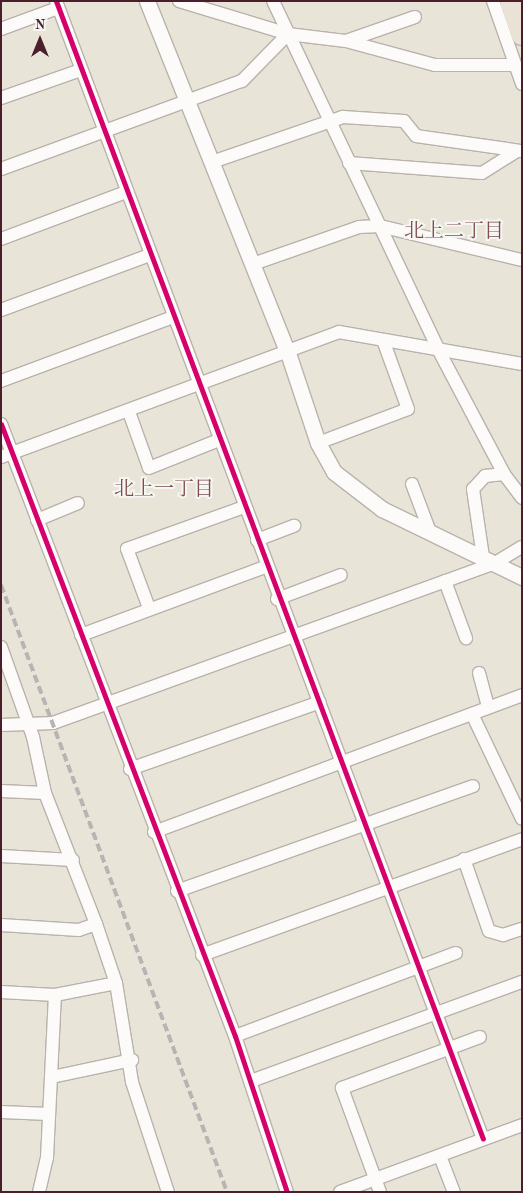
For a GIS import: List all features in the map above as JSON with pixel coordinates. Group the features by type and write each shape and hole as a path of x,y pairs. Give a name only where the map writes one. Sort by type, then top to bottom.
{"main road":[{"path":"510,1 522,35"}],"street":[{"path":"147,1 288,353 318,443 334,472 382,508 522,577"},
{"path":"180,1 288,34 346,41 435,65 515,65"},
{"path":"273,1 328,122 439,351 504,474 522,498"},
{"path":"492,1 522,84"},
{"path":"1,29 57,5 257,540 277,599 297,636 342,763 366,823 387,886 438,1012 483,1139"},
{"path":"346,41 415,17"},
{"path":"1,169 104,131 188,103 242,81 288,34"},
{"path":"1,98 81,70"},
{"path":"212,162 343,117 404,121 416,136 520,151"},
{"path":"349,163 482,173 520,151"},
{"path":"1,239 126,192"},
{"path":"253,264 359,227 380,226 522,260"},
{"path":"1,310 150,255"},
{"path":"1,381 173,317"},
{"path":"7,455 129,412 339,332 522,364"},
{"path":"318,443 408,409 384,340"},
{"path":"129,412 149,468 219,440"},
{"path":"1,424 7,455 37,520 177,892 235,1036 286,1192"},
{"path":"489,560 473,489 485,476 504,474"},
{"path":"412,484 430,532"},
{"path":"37,520 78,503"},
{"path":"150,608 127,549 244,507"},
{"path":"257,540 294,526"},
{"path":"1,725 29,726 53,723 445,581 522,547"},
{"path":"81,635 265,567"},
{"path":"277,599 341,576"},
{"path":"445,581 466,638"},
{"path":"2,653 29,726 45,793 73,860 116,983 132,1060 132,1082 168,1192"},
{"path":"479,673 488,708"},
{"path":"154,832 522,695"},
{"path":"130,769 320,702"},
{"path":"472,714 522,819"},
{"path":"177,892 473,786"},
{"path":"1,791 45,793"},
{"path":"202,954 522,839"},
{"path":"1,856 73,860"},
{"path":"464,859 489,931 503,935 522,928"},
{"path":"1,925 79,930 96,924"},
{"path":"235,1036 421,970 456,953"},
{"path":"251,1081 522,982"},
{"path":"1,992 55,995 116,983"},
{"path":"39,1192 47,1158 55,995"},
{"path":"380,1192 342,1088 480,1037"},
{"path":"52,1077 132,1060"},
{"path":"1,1112 49,1114"},
{"path":"340,1192 522,1125"},
{"path":"440,1156 454,1192"}],"railway":[{"path":"1,585 227,1192"}],"cycle path":[{"path":"56,1 483,1139"},
{"path":"1,424 235,1036 287,1192"}],"district":[{"name":"北上二丁目","path":"454,232"},
{"name":"北上一丁目","path":"164,490"}]}
